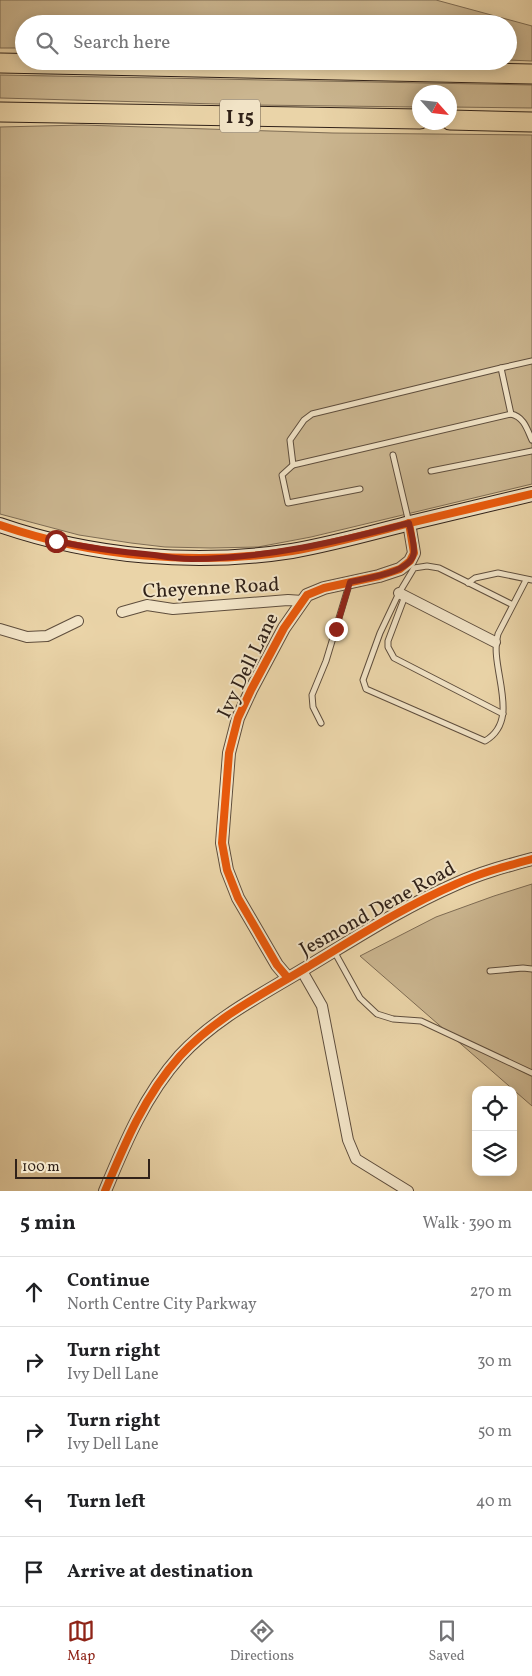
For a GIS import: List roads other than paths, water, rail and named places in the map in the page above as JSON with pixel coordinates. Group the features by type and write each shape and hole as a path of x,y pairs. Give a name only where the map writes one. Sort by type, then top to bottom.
{"highway":[{"path":"0,63 15,63"},
{"path":"333,70 532,74"},
{"name":"I 15","path":"0,112 412,119"},
{"path":"457,120 532,122"}],"main road":[{"path":"0,525 56,541 108,551 190,559 246,556 291,551 336,542 532,494"}],"street":[{"path":"409,523 414,552 412,564"},
{"name":"Ivy Dell Lane","path":"288,978 277,964 238,898 227,870 222,843 229,753 238,718 284,628 307,595 324,588 379,576 412,564"},
{"path":"402,594 496,642"},
{"name":"Cheyenne Road","path":"122,612 147,605 173,609 288,600 303,601"},
{"path":"0,630 27,637 47,636 78,621"},
{"name":"Jesmond Dene Road","path":"105,1191 132,1127 145,1103 180,1056 206,1032 250,1000 414,905 457,883 492,870 532,860"},
{"path":"302,971 322,1006 348,1140 356,1159 408,1191"}],"lane":[{"path":"293,465 290,440 304,420 312,414 532,361"},
{"path":"500,368 511,414"},
{"path":"360,489 288,503 282,475 293,465 511,414 523,420 532,440"},
{"path":"431,472 532,451"},
{"path":"393,455 409,523"},
{"path":"503,714 394,658 388,647 388,641 412,564 439,568 513,606"},
{"path":"402,594 380,633 363,680 366,689 485,741 494,736 503,714 504,701 495,653 498,634 529,580 498,573 475,578 468,583"},
{"path":"321,723 313,707 312,695 326,661 350,582"},
{"path":"334,951 360,998 377,1014 393,1019 421,1021 532,1073"},
{"path":"490,972 523,968 532,969"}]}
